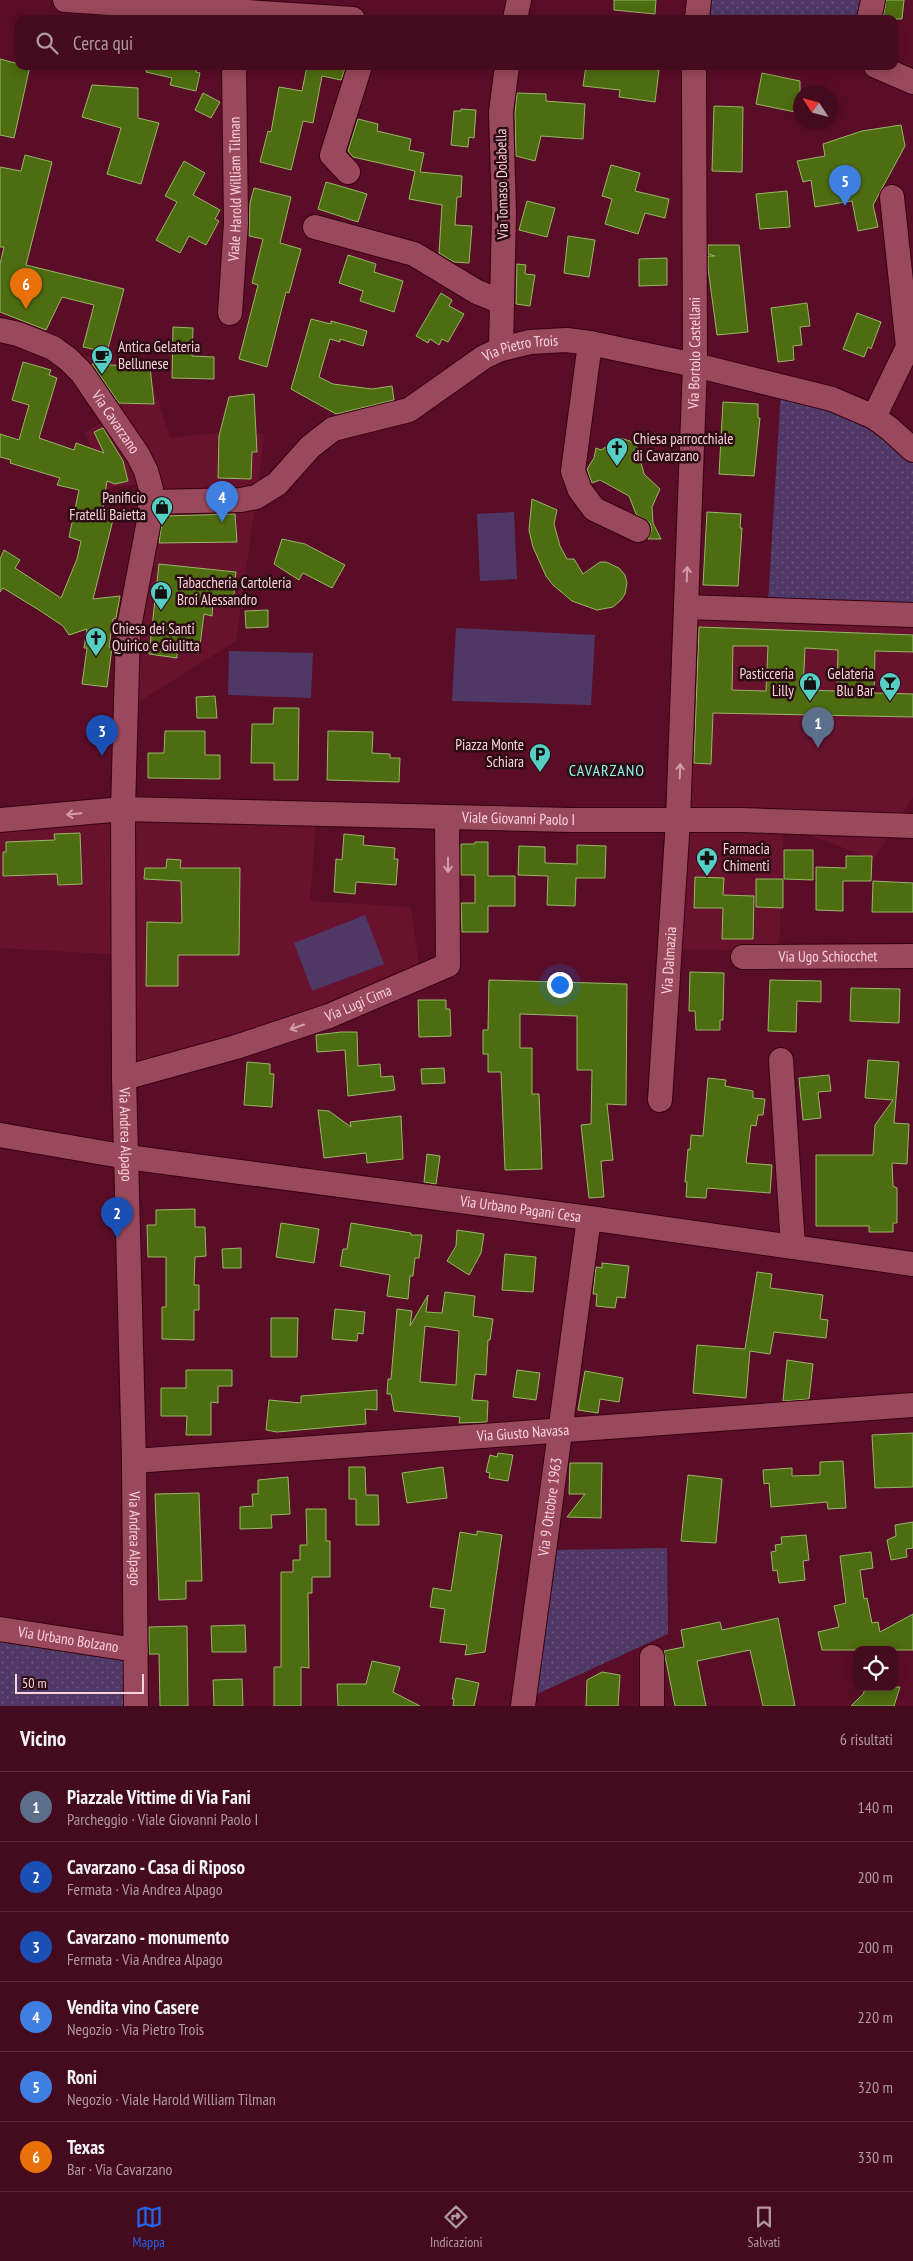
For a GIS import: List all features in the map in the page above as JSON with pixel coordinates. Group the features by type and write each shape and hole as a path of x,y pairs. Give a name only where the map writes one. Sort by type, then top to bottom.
{"street":[{"path":"65,0 230,15"},
{"path":"516,15 519,0"},
{"path":"697,15 699,0"},
{"path":"870,15 873,0"},
{"name":"Viale Harold William Tilman","path":"230,313 236,223 234,70"},
{"path":"348,172 332,155 359,70"},
{"name":"Via Tomaso Dolabella","path":"502,349 504,212 500,112 506,70"},
{"name":"Via Bortolo Castellani","path":"678,820 695,365 694,70"},
{"path":"885,70 913,82"},
{"path":"874,417 911,345 892,197"},
{"path":"315,227 414,254 477,292 502,302"},
{"name":"Via Cavarzano","path":"0,330 18,334 53,348 68,359 82,373 138,455 150,479 152,502 140,564"},
{"name":"Via Pietro Trois","path":"152,502 241,500 256,497 277,484 310,447 333,429 409,410 466,368 502,349 530,342 566,340 590,343 695,365 832,399 874,417 890,428 913,450"},
{"path":"590,343 573,471 580,490 594,510 638,530"},
{"name":"Via Andrea Alpago","path":"136,1706 134,1461 124,1078 123,809 127,651 140,564"},
{"path":"686,607 913,615"},
{"name":"Viale Giovanni Paolo I","path":"0,820 123,809 447,817 741,820 913,826"},
{"name":"Via Lugi Cima","path":"124,1078 236,1048 359,1004 448,965 447,817"},
{"name":"Via Dalmazia","path":"660,1100 678,820"},
{"name":"Via Ugo Schiocchet","path":"743,957 913,956"},
{"path":"781,1060 793,1247"},
{"name":"Via Urbano Pagani Cesa","path":"0,1135 127,1157 589,1218 913,1264"},
{"name":"Via 9 Ottobre 1963","path":"523,1706 589,1218"},
{"name":"Via Giusto Navasa","path":"134,1461 561,1428 913,1405"},
{"name":"Via Urbano Bolzano","path":"0,1629 136,1650"},
{"path":"652,1657 652,1706"}],"shaded area":[{"path":"705,0 864,0 861,15 703,15"},
{"path":"67,355 145,359 170,438 233,431 265,434 236,641 127,709 142,484 104,488 85,432 109,419"},
{"path":"781,389 913,446 913,608 768,603"},
{"path":"514,512 517,579 480,581 477,514"},
{"path":"683,603 913,608 913,797 874,859 784,826 779,951 666,949"},
{"path":"456,628 595,635 591,705 452,701"},
{"path":"229,651 313,653 311,698 228,695"},
{"path":"317,808 310,901 411,907 420,973 128,1079 126,955 0,948 0,818"},
{"path":"365,915 384,964 312,991 294,943"},
{"path":"667,1548 668,1634 526,1699 550,1550"},
{"path":"0,1624 140,1648 140,1706 0,1706"}],"building":[{"path":"614,0 656,0 655,14 614,10"},
{"path":"886,0 904,0 902,19 898,19 898,15 884,15"},
{"path":"0,59 15,63 15,70 29,70 14,138 0,135"},
{"path":"146,70 196,70 196,72 200,73 196,91 170,85 172,78 146,72"},
{"path":"306,70 345,70 341,80 322,76 313,123 303,121 291,170 260,162 268,131 271,132 279,87 302,91"},
{"path":"585,70 659,70 655,102 619,97 620,90 583,86"},
{"path":"762,73 800,81 800,85 793,85 793,112 756,104"},
{"path":"92,85 138,88 138,118 159,123 141,184 107,174 121,128 82,117"},
{"path":"203,93 220,102 211,118 195,110"},
{"path":"517,93 546,94 546,101 585,104 583,139 541,136 535,161 516,156 515,113"},
{"path":"714,106 743,107 742,172 712,171"},
{"path":"461,109 476,110 474,138 469,137 468,147 451,145 454,111 461,111"},
{"path":"358,119 378,124 377,131 411,139 409,150 424,153 420,172 462,176 461,197 457,197 455,225 472,226 469,263 454,262 439,253 442,205 409,199 415,171 353,157 348,151"},
{"path":"901,125 905,146 873,205 878,227 858,231 852,201 815,207 811,180 803,182 797,161 825,156 823,144 862,131"},
{"path":"25,155 52,162 26,265 124,289 107,352 83,347 94,305 62,297 46,330 0,312 0,264 4,247 0,247 0,167 21,171"},
{"path":"184,161 205,173 193,195 220,210 215,219 219,221 206,245 189,236 180,253 156,240 177,202 165,196"},
{"path":"611,165 640,173 635,191 669,199 665,218 645,213 638,234 605,224 612,199 602,196"},
{"path":"326,182 367,194 358,222 318,209"},
{"path":"254,188 291,197 280,243 301,249 289,293 286,292 267,367 239,359 258,285 252,283 263,239 249,236 250,203"},
{"path":"787,191 790,227 760,229 756,194"},
{"path":"527,201 555,208 547,237 519,230"},
{"path":"568,236 595,240 589,277 564,273"},
{"path":"708,245 739,245 748,332 717,335 708,268 708,256 715,256 708,254"},
{"path":"348,255 376,264 374,272 403,281 394,312 360,301 363,291 339,283"},
{"path":"667,258 667,285 639,286 639,259"},
{"path":"517,264 526,265 525,274 535,275 530,306 516,304"},
{"path":"441,293 452,300 449,306 464,314 448,342 442,339 439,345 430,339 428,343 416,336"},
{"path":"807,303 810,326 800,327 802,345 793,346 794,360 778,362 771,308"},
{"path":"857,313 881,322 871,349 868,347 864,357 843,349"},
{"path":"311,319 331,324 331,321 367,331 363,346 340,339 340,342 330,339 319,377 333,384 372,389 392,386 394,400 336,414 291,389"},
{"path":"173,327 193,328 192,356 214,357 214,379 172,378"},
{"path":"23,362 51,370 49,375 57,378 39,438 74,450 76,443 104,453 94,432 103,428 123,461 128,481 115,484 107,481 103,510 115,512 93,599 120,596 116,618 113,619 109,647 112,647 107,687 82,684 87,648 84,648 87,629 69,635 63,626 39,610 3,588 0,592 0,559 4,550 20,560 15,568 61,598 77,559 81,541 69,537 79,490 57,485 60,478 10,463 11,460 0,457 0,434 19,440 29,405 12,400"},
{"path":"92,364 150,367 154,404 119,403"},
{"path":"254,394 257,452 252,452 251,479 218,478 219,436 229,397"},
{"path":"723,402 758,404 758,418 760,418 754,476 719,474"},
{"path":"620,438 630,441 637,447 644,474 660,489 652,507 653,523 661,539 648,539 652,529 650,523 636,514 629,496 600,480 592,483 587,469 594,458 596,448 601,450"},
{"path":"532,499 557,510 554,524 560,546 567,559 574,559 583,574 600,562 606,562 619,568 625,575 627,583 625,594 613,607 597,610 572,601 553,585 546,576 533,547 529,530"},
{"path":"707,512 741,514 740,528 742,528 738,586 703,585"},
{"path":"235,514 237,542 159,543 163,516"},
{"path":"282,539 305,544 345,565 332,588 303,573 299,580 274,564"},
{"path":"159,564 236,572 233,605 213,602 212,616 204,614 199,653 177,650 177,658 149,654"},
{"path":"268,610 268,627 246,628 245,611"},
{"path":"699,627 913,635 913,652 875,651 874,693 913,694 913,717 713,713 711,764 694,763","holes":["733,646 768,646 766,691 732,690","805,648 838,650 837,691 803,690"]},
{"path":"215,696 217,718 197,718 196,697"},
{"path":"274,708 299,708 298,780 274,780 274,763 251,763 252,724 273,724"},
{"path":"165,731 205,731 205,755 220,755 220,779 148,778 148,753 164,753"},
{"path":"328,731 373,732 372,753 390,754 390,758 400,758 399,782 327,780"},
{"path":"80,833 82,884 58,885 57,874 3,876 3,852 6,852 6,842 55,840 54,834"},
{"path":"344,834 364,836 363,845 395,848 394,859 398,859 396,885 356,882 355,894 334,892 336,859 342,860"},
{"path":"475,842 488,842 488,876 515,876 515,906 488,906 488,932 462,932 461,903 475,903 475,875 461,875 461,844 475,844"},
{"path":"577,845 606,846 605,878 576,878 575,906 547,905 548,876 518,875 519,846 545,847 545,863 577,864"},
{"path":"784,850 813,850 813,880 784,879"},
{"path":"846,856 872,856 871,881 843,881 843,911 816,910 816,867 846,868"},
{"path":"167,859 181,860 180,868 240,868 239,955 178,955 178,986 146,986 147,922 182,923 181,881 144,879 145,868 166,868"},
{"path":"695,877 724,878 723,895 754,896 753,939 722,939 723,908 694,908"},
{"path":"756,879 783,879 783,908 756,907"},
{"path":"873,881 913,883 913,912 872,912"},
{"path":"690,972 724,973 723,1020 720,1020 720,1030 696,1030 695,1011 689,1011"},
{"path":"489,980 627,984 626,1105 607,1104 613,1160 601,1161 604,1197 589,1198 581,1125 591,1124 592,1070 577,1070 577,1016 520,1014 520,1048 532,1048 532,1094 539,1094 542,1169 505,1170 501,1072 488,1072 488,1054 483,1054 483,1030 488,1030"},
{"path":"770,980 821,981 821,1002 797,1001 796,1032 768,1031"},
{"path":"851,988 900,989 899,1023 850,1021"},
{"path":"418,1000 446,1000 446,1009 450,1009 451,1036 419,1037"},
{"path":"357,1032 358,1066 380,1064 381,1077 393,1076 395,1090 348,1096 345,1050 317,1052 316,1035"},
{"path":"868,1060 899,1062 894,1123 909,1124 907,1164 892,1163 893,1186 897,1188 897,1223 893,1223 893,1232 869,1232 869,1226 816,1226 816,1155 873,1155 875,1125 893,1100 865,1098"},
{"path":"247,1062 270,1064 270,1074 274,1074 272,1107 244,1105"},
{"path":"444,1068 445,1083 422,1084 421,1069"},
{"path":"829,1075 831,1091 818,1092 821,1118 803,1120 799,1078"},
{"path":"708,1078 726,1080 725,1086 753,1091 753,1098 765,1099 763,1115 758,1115 756,1126 751,1125 746,1163 772,1165 770,1193 707,1188 706,1198 686,1197 687,1182 685,1182 688,1149 690,1150 691,1135 703,1136"},
{"path":"318,1110 329,1111 351,1127 350,1122 401,1116 403,1159 367,1163 366,1153 324,1158"},
{"path":"427,1154 440,1156 436,1184 424,1182"},
{"path":"195,1209 195,1227 205,1227 206,1256 195,1257 194,1285 199,1285 199,1310 194,1310 194,1340 162,1339 162,1307 166,1307 166,1257 148,1257 147,1225 156,1225 156,1210"},
{"path":"281,1223 319,1229 314,1263 276,1257"},
{"path":"351,1223 411,1233 411,1235 422,1235 419,1258 415,1258 413,1276 410,1276 408,1299 387,1296 390,1275 340,1266 343,1249 347,1249"},
{"path":"457,1230 484,1234 481,1253 469,1275 447,1261 456,1246"},
{"path":"241,1248 241,1268 223,1268 222,1249"},
{"path":"505,1254 536,1257 533,1292 502,1290"},
{"path":"602,1263 629,1266 625,1298 617,1297 615,1308 596,1306 597,1294 593,1294 596,1267 602,1268"},
{"path":"757,1272 772,1274 770,1288 823,1295 820,1319 828,1320 826,1338 774,1332 770,1354 750,1351 746,1398 693,1393 697,1345 745,1349"},
{"path":"445,1292 475,1296 473,1316 493,1319 490,1340 488,1340 486,1375 475,1374 472,1400 488,1401 487,1422 459,1423 460,1417 394,1411 391,1394 387,1394 388,1379 391,1379 397,1309 412,1311 410,1326 428,1295 426,1312 442,1313","holes":["425,1326 459,1331 456,1385 420,1382"]},
{"path":"335,1309 365,1312 363,1334 358,1333 357,1341 332,1339"},
{"path":"271,1318 298,1318 297,1357 271,1357"},
{"path":"787,1360 813,1364 809,1399 783,1401"},
{"path":"186,1370 232,1370 232,1386 218,1386 218,1403 211,1402 211,1435 186,1435 187,1416 161,1416 161,1388 186,1388"},
{"path":"517,1370 540,1373 536,1400 513,1397"},
{"path":"585,1371 623,1378 619,1402 600,1399 598,1413 578,1410"},
{"path":"377,1390 377,1410 365,1409 366,1424 277,1432 266,1430 269,1400 301,1403 301,1396"},
{"path":"913,1433 913,1487 875,1488 872,1435"},
{"path":"498,1453 513,1455 508,1481 489,1478 490,1473 486,1472 490,1455 497,1457"},
{"path":"843,1461 846,1508 828,1509 827,1502 771,1507 769,1483 764,1484 763,1470 792,1468 792,1476 820,1475 820,1462"},
{"path":"570,1463 602,1463 601,1518 567,1517 585,1494 569,1494"},
{"path":"349,1467 365,1467 366,1495 378,1495 379,1525 356,1525 356,1499 349,1499"},
{"path":"443,1467 447,1498 407,1503 402,1473"},
{"path":"688,1475 722,1479 716,1543 681,1541"},
{"path":"288,1477 290,1514 271,1515 272,1528 240,1529 240,1507 253,1506 252,1494 258,1494 258,1480"},
{"path":"199,1493 202,1581 186,1581 186,1599 159,1600 155,1494"},
{"path":"306,1509 326,1509 326,1541 330,1541 330,1577 312,1577 312,1593 308,1593 309,1668 301,1667 301,1706 274,1706 274,1667 281,1667 281,1572 293,1572 293,1560 300,1560 300,1545 307,1545"},
{"path":"913,1522 913,1548 906,1549 907,1557 891,1560 887,1540 896,1536 895,1525"},
{"path":"477,1531 502,1535 485,1652 465,1655 467,1645 440,1642 445,1609 430,1607 433,1588 451,1591 460,1532 477,1535"},
{"path":"806,1535 809,1560 803,1561 805,1580 779,1583 777,1570 773,1571 771,1552 776,1551 775,1545 782,1544 781,1537"},
{"path":"871,1552 873,1568 860,1570 864,1599 867,1598 872,1623 878,1622 880,1632 913,1614 913,1650 898,1650 898,1646 853,1646 853,1650 822,1650 818,1632 839,1627 834,1606 846,1603 840,1556"},
{"path":"778,1618 795,1706 763,1706 750,1650 697,1661 706,1706 675,1706 664,1651 684,1647 681,1630 720,1622 722,1630"},
{"path":"245,1625 246,1652 212,1652 211,1626"},
{"path":"187,1626 188,1706 160,1706 159,1654 149,1654 149,1627"},
{"path":"372,1661 400,1667 393,1692 420,1706 338,1706 337,1684 366,1684"},
{"path":"602,1672 620,1675 618,1706 586,1706 587,1680"},
{"path":"456,1678 479,1683 474,1706 453,1706 454,1699 452,1699"},
{"path":"242,1679 243,1706 214,1706 213,1680"},
{"path":"898,1687 900,1687 894,1706 851,1706 864,1691 898,1691"}],"place":[{"name":"Roni","path":"845,206"},
{"name":"Texas","path":"26,309"},
{"name":"Antica Gelateria Bellunese","path":"102,375"},
{"name":"Chiesa parrocchiale di Cavarzano","path":"617,467"},
{"name":"Vendita vino Casere","path":"222,522"},
{"name":"Panificio Fratelli Baietta","path":"162,526"},
{"name":"Tabaccheria Cartoleria Broi Alessandro","path":"161,611"},
{"name":"Chiesa dei Santi Quirico e Giulitta","path":"96,657"},
{"name":"Pasticceria Lilly","path":"810,702"},
{"name":"Gelateria Blu Bar","path":"890,702"},
{"name":"Piazzale Vittime di Via Fani","path":"818,748"},
{"name":"Cavarzano - monumento","path":"102,756"},
{"name":"Piazza Monte Schiara","path":"540,773"},
{"name":"Farmacia Chimenti","path":"707,877"},
{"name":"Cavarzano - Casa di Riposo","path":"117,1238"}],"district":[{"name":"CAVARZANO","path":"607,770"}]}
